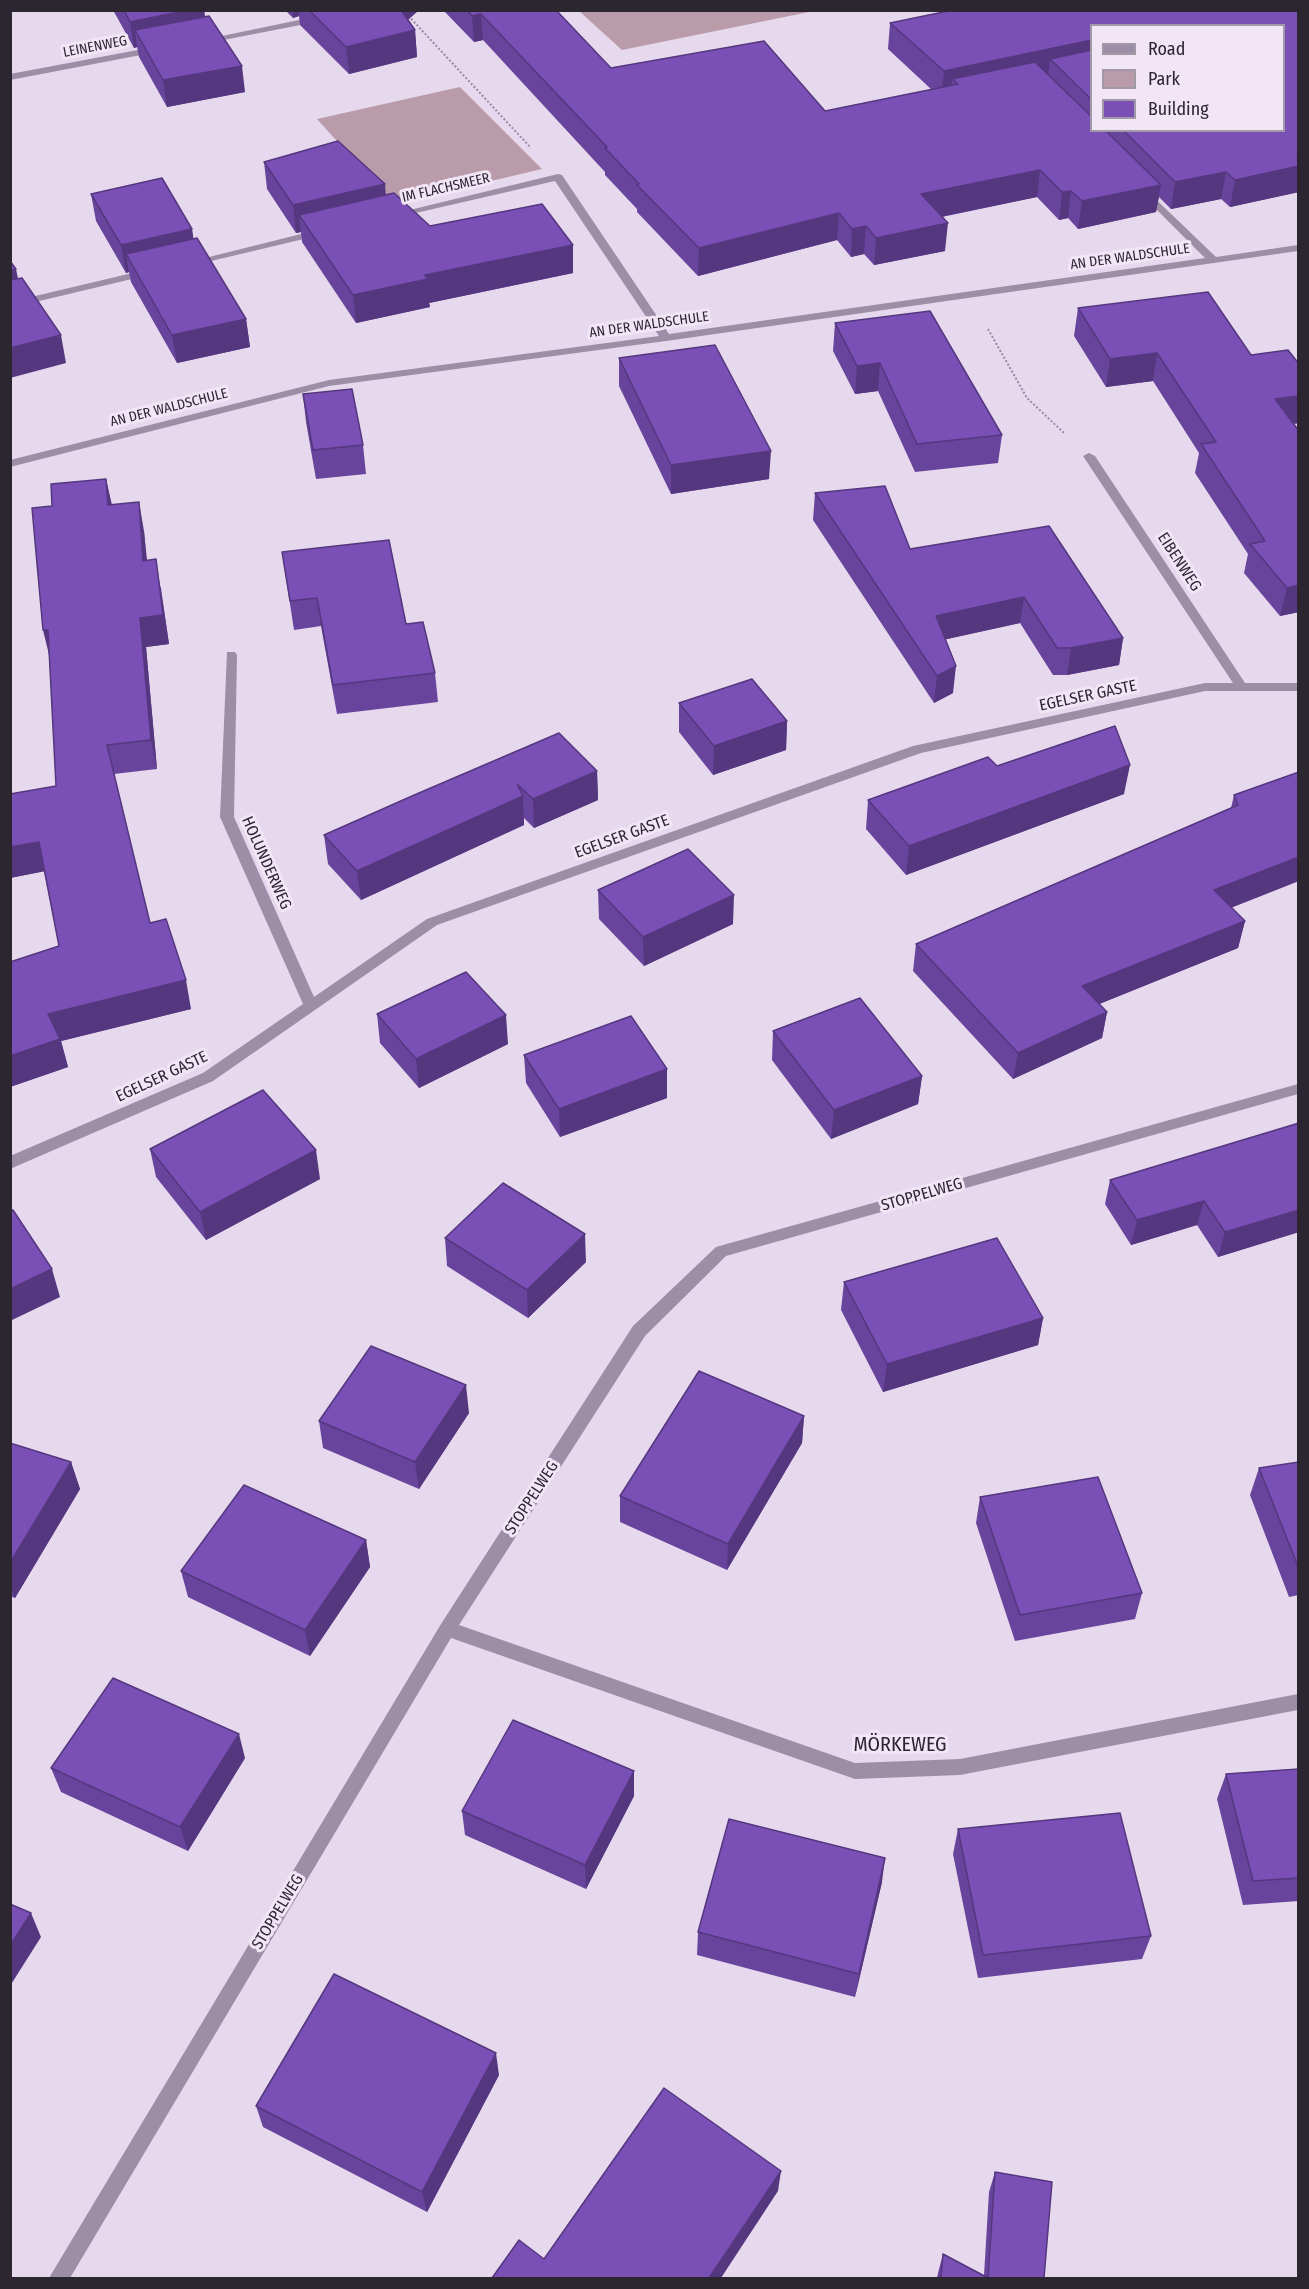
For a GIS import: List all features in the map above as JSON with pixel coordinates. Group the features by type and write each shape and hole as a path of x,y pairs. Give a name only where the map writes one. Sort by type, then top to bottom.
{"street":[{"path":"186,44 327,17"},
{"name":"LEINENWEG","path":"10,77 175,46"},
{"name":"IM FLACHSMEER","path":"383,218 558,177"},
{"path":"558,177 666,338"},
{"path":"1132,180 1214,261"},
{"path":"174,266 337,228"},
{"name":"AN DER WALDSCHULE","path":"10,464 329,383 666,338 1299,248"},
{"path":"10,304 162,269"},
{"name":"EIBENWEG","path":"1089,456 1241,686"},
{"name":"HOLUNDERWEG","path":"231,655 227,817 311,1005"},
{"name":"EGELSER GASTE","path":"10,1162 208,1077 432,922 918,750 1205,687 1299,687"},
{"name":"STOPPELWEG","path":"59,2278 447,1629 639,1331 721,1251 1299,1089"},
{"name":"MÖRKEWEG","path":"447,1629 855,1771 960,1767 1299,1702"}],"path":[{"path":"403,10 558,177"},
{"path":"968,294 1027,398 1089,456"}],"green space":[{"path":"579,11 814,11 622,50"},
{"path":"460,87 542,169 394,204 317,119"}],"building":[{"path":"124,10 189,10 130,22"},
{"path":"309,10 401,10 415,30 346,47"},
{"path":"467,10 556,10 611,68 764,41 825,111 958,84 952,79 1035,62 1090,115 1090,132 1107,132 1161,185 1082,201 1071,191 1062,192 1040,170 921,194 948,223 876,238 866,226 852,229 839,213 699,248 637,185 639,184 605,148 607,147 481,14 472,16"},
{"path":"953,10 1299,10 1299,158 1297,158 1299,166 1235,180 1226,172 1175,182 1125,132 1285,132 1285,24 1090,24 1090,40 944,71 890,23"},
{"path":"209,16 242,66 163,80 135,30"},
{"path":"1090,50 1090,98 1050,59"},
{"path":"338,141 385,184 293,205 264,162"},
{"path":"162,178 192,229 121,245 91,194"},
{"path":"394,193 430,226 542,204 573,245 425,275 428,279 353,295 299,215"},
{"path":"197,238 246,319 172,335 126,254"},
{"path":"10,261 16,269 10,271"},
{"path":"22,278 61,335 10,348 10,280"},
{"path":"1208,292 1251,355 1288,350 1299,364 1299,396 1275,399 1299,431 1299,585 1287,588 1250,544 1265,541 1201,444 1216,442 1157,353 1110,359 1078,308"},
{"path":"930,311 1002,435 917,444 880,363 857,366 835,323"},
{"path":"715,345 771,451 671,465 619,358"},
{"path":"352,389 363,445 313,450 303,394"},
{"path":"106,479 108,505 139,502 143,561 156,559 163,615 140,618 151,740 107,745 150,923 166,919 186,980 48,1014 60,1039 10,1056 10,962 59,946 39,842 10,847 10,794 56,786 48,630 43,630 32,508 52,506 51,484"},
{"path":"885,486 910,549 1049,526 1123,638 1071,648 1057,648 1024,597 936,616 956,666 937,676 815,493"},
{"path":"389,540 406,624 423,622 435,673 333,685 317,598 290,601 282,552"},
{"path":"752,679 787,721 714,746 679,703"},
{"path":"1115,726 1130,765 909,846 868,800 988,757 997,766"},
{"path":"559,733 597,771 533,799 517,784 523,796 357,871 324,835 412,796"},
{"path":"1299,772 1299,857 1214,890 1245,921 1082,986 1107,1012 1018,1053 916,944 1238,805 1234,795"},
{"path":"688,849 734,895 643,937 598,890"},
{"path":"466,972 506,1015 416,1059 377,1014"},
{"path":"860,998 922,1076 834,1110 773,1031"},
{"path":"631,1016 667,1069 559,1109 524,1055"},
{"path":"263,1090 316,1150 200,1212 150,1149"},
{"path":"1299,1123 1299,1210 1225,1232 1204,1201 1137,1220 1110,1180"},
{"path":"503,1183 585,1234 527,1290 445,1238"},
{"path":"13,1210 52,1269 10,1289 10,1211"},
{"path":"997,1238 1043,1318 887,1364 844,1282"},
{"path":"371,1346 466,1385 415,1462 319,1421"},
{"path":"699,1371 804,1416 728,1544 620,1496"},
{"path":"10,1443 71,1462 10,1563"},
{"path":"1299,1462 1299,1569 1259,1468"},
{"path":"1098,1477 1142,1593 1020,1615 980,1497"},
{"path":"244,1485 366,1540 305,1630 181,1571"},
{"path":"113,1678 239,1734 180,1827 51,1768"},
{"path":"513,1720 634,1771 585,1865 462,1811"},
{"path":"1299,1769 1299,1878 1253,1881 1226,1774"},
{"path":"1120,1813 1151,1936 983,1955 958,1829"},
{"path":"729,1819 885,1858 859,1974 698,1932"},
{"path":"10,1904 31,1913 10,1946"},
{"path":"334,1974 496,2053 422,2192 256,2106"},
{"path":"664,2088 781,2171 709,2278 492,2278 519,2240 544,2259"},
{"path":"995,2172 1052,2182 1044,2278 988,2278"},
{"path":"943,2254 988,2278 941,2278"}]}
